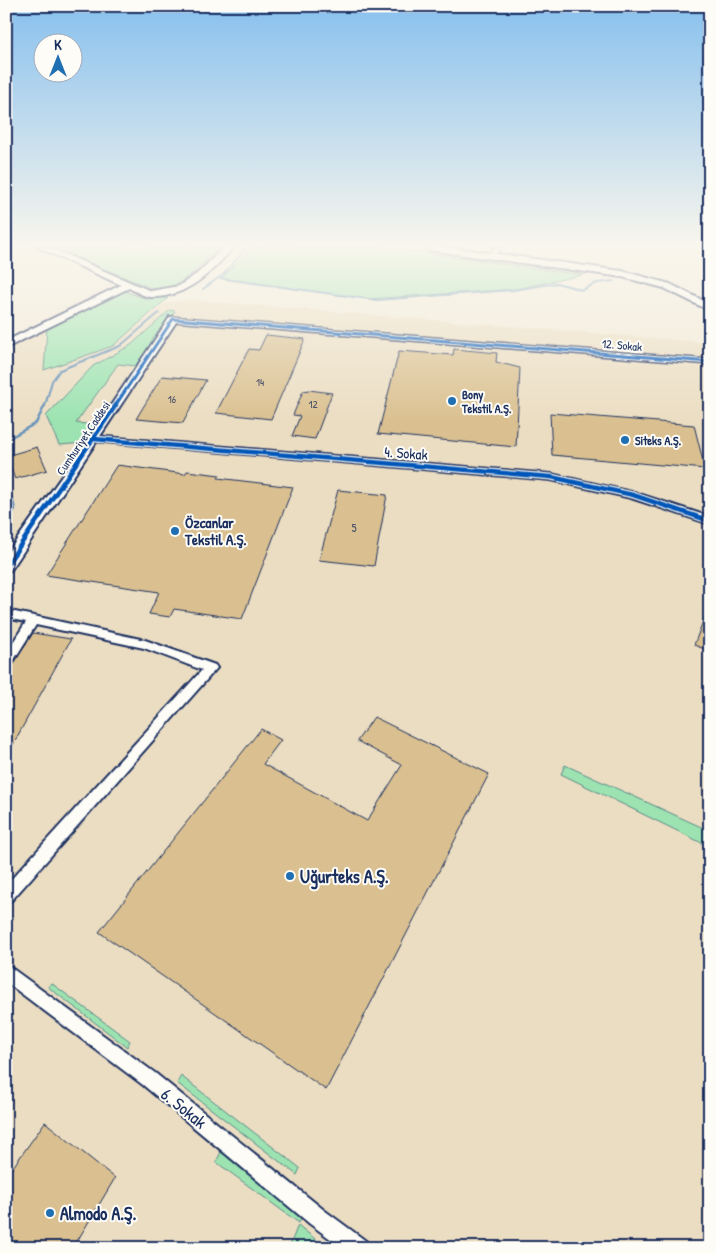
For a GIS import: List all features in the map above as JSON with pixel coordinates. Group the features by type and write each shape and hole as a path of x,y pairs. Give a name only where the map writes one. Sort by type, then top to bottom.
{"street":[{"path":"6,345 86,306"},
{"name":"12. Sokak","path":"173,318 710,362"},
{"name":"Cumhuriyet Caddesi","path":"6,566 94,439 173,318"},
{"name":"4. Sokak","path":"94,439 551,477 633,494 710,521"},
{"path":"6,614 145,644 211,668 6,896"},
{"path":"6,662 33,620"},
{"name":"6. Sokak","path":"6,972 149,1079 317,1217 359,1248"}],"shaded area":[{"path":"161,306 257,306 710,343 710,1248 6,1248 6,348 49,328 44,370 113,346"}],"green space":[{"path":"94,306 159,306 113,346 44,370 47,328"},
{"path":"170,310 175,311 137,366 118,364 76,423 97,425 85,443 59,445 46,416 93,366 131,345"},
{"path":"565,765 710,831 710,847 561,774"},
{"path":"51,983 130,1041 127,1047 48,987"},
{"path":"181,1076 300,1168 297,1175 177,1083"},
{"path":"222,1150 305,1211 299,1223 216,1162"},
{"path":"298,1225 326,1248 289,1248"}],"building":[{"path":"266,335 305,339 271,419 216,413 249,349 259,350"},
{"name":"Bony Tekstil A.Ş.","path":"454,349 497,353 496,362 520,368 516,447 378,434 399,351 453,355"},
{"path":"162,376 206,380 183,423 136,419"},
{"path":"303,391 332,393 315,439 292,436 300,416 293,415"},
{"name":"Siteks A.Ş.","path":"550,413 694,425 705,469 552,455"},
{"path":"37,447 47,470 15,479 6,456"},
{"name":"Özcanlar Tekstil A.Ş.","path":"117,465 185,474 187,471 220,475 218,478 293,487 242,619 174,609 170,617 149,614 159,592 46,575"},
{"path":"338,490 387,495 374,566 319,560"},
{"path":"710,605 710,651 694,645"},
{"path":"33,633 71,639 6,757 6,670 12,667"},
{"name":"Uğurteks A.Ş.","path":"374,717 489,774 326,1090 99,932 261,729 281,740 263,764 367,821 402,765 357,741"},
{"name":"Almodo A.Ş.","path":"45,1122 115,1178 73,1248 6,1248 6,1177"}],"waterway":[{"path":"45,406 52,381 60,370 120,346 159,313"},
{"path":"167,319 169,315"},
{"path":"6,440 36,423 45,405"},
{"path":"6,492 11,495 15,509 6,523"}],"cycle path":[{"path":"6,566 94,439 173,319 710,362"},
{"path":"94,439 551,477 633,495 710,521"}],"place":[{"name":"Bony Tekstil A.Ş.","path":"452,401"},
{"name":"Siteks A.Ş.","path":"625,440"},
{"name":"Özcanlar Tekstil A.Ş.","path":"175,531"},
{"name":"Uğurteks A.Ş.","path":"290,876"},
{"name":"Almodo A.Ş.","path":"50,1213"}]}
